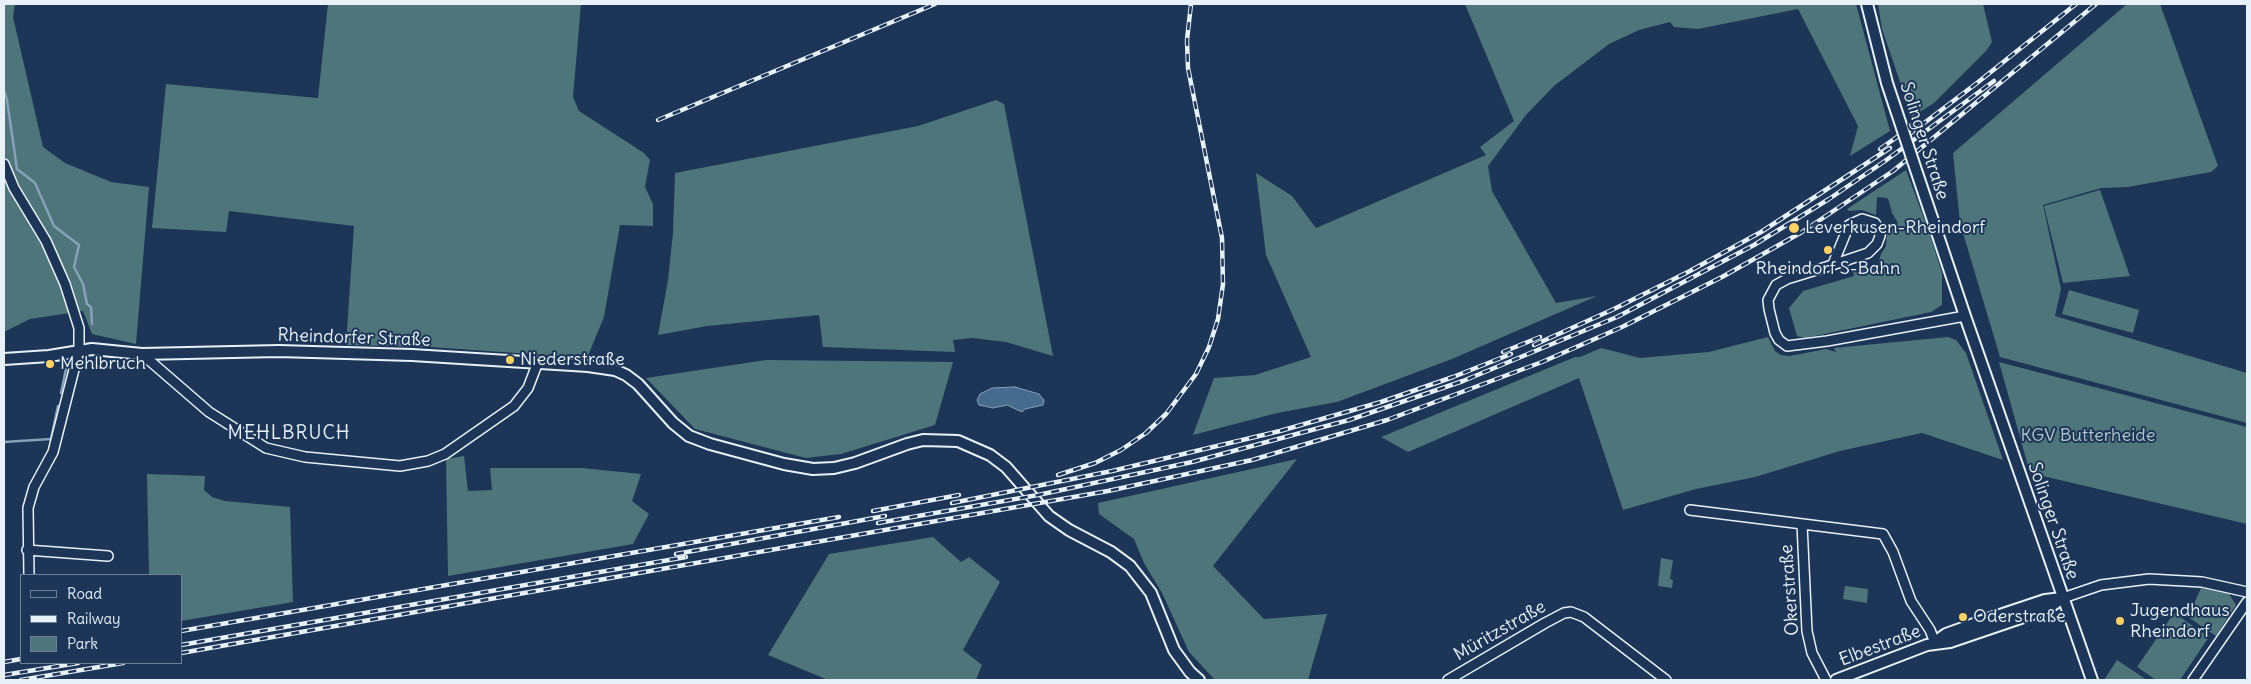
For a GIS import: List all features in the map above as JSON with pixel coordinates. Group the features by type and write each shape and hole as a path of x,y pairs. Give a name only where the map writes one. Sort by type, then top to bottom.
{"main road":[{"name":"Solinger Straße","path":"1867,4 1887,83 1965,316 2092,680"},
{"name":"Rheindorfer Straße","path":"4,359 92,349 142,354 284,351 412,355 602,367 626,375 638,384 680,429 689,436 710,444 784,464 813,469 856,464 907,444 923,440 948,440 980,449 1006,467 1049,516 1069,530 1116,555 1139,575 1156,602 1174,650 1198,680"},
{"name":"Elbestraße","path":"1836,680 1935,642 1950,642 2047,609 2063,598"}],"street":[{"path":"4,164 14,188 46,241 65,284 80,328 79,350 53,452 34,487 28,508 27,550 29,574"},
{"path":"1833,264 1849,225 1862,219 1875,223 1879,229 1880,236 1873,249 1833,264 1787,278 1776,285 1771,292 1768,309 1774,333 1787,346 1827,341 1965,316"},
{"path":"142,354 209,412 266,448 305,457 400,466 428,461 445,454 514,406 528,388 538,362"},
{"name":"Okerstraße","path":"1690,510 1883,534 1891,548 1911,601 1930,630 1935,642"},
{"name":"Okerstraße","path":"1802,524 1807,631 1812,653 1826,680"},
{"path":"27,550 108,556"},
{"path":"2063,598 2101,585 2131,580 2161,579 2202,582 2247,592"},
{"path":"2193,680 2247,602"},
{"name":"Müritzstraße","path":"1448,680 1545,622 1564,613 1571,612 1584,617 1666,680"}],"green space":[{"path":"4,4 15,4 13,17 43,147 65,163 111,182 149,187 136,344 92,334 83,311 30,319 4,332"},
{"path":"328,4 581,4 573,97 579,111 644,153 650,160 645,187 653,204 653,226 620,225 604,317 587,358 431,347 346,345 354,226 229,211 226,232 152,228 166,84 318,98"},
{"path":"1465,4 1856,4 1890,131 1850,156 1858,126 1798,9 1698,29 1674,27 1670,22 1639,30 1609,44 1554,86 1526,115 1488,166 1492,191 1556,303 1597,296 1452,359 1337,402 1277,413 1193,435 1214,378 1255,375 1311,357 1266,255 1256,173 1292,196 1316,228 1486,155 1480,147 1514,121"},
{"path":"1878,4 1983,4 1992,42 1986,51 1934,103 1912,117 1882,29"},
{"path":"2127,4 2160,4 2218,166 2211,172 2128,187 2101,188 2043,205 2061,289 2055,316 2247,373 2247,423 2000,357 1960,223 1953,153"},
{"path":"996,100 1004,104 1053,356 1006,342 972,338 953,340 955,352 823,347 819,315 707,326 658,335 668,280 673,233 675,173 918,126"},
{"path":"1906,170 1942,273 1942,305 1931,312 1805,338 1797,336 1789,308 1803,291 1854,276 1853,272 1878,264 1886,246 1887,230 1898,223 1892,213 1889,201 1887,198 1877,197 1876,215 1862,210 1849,211 1847,209"},
{"path":"2100,190 2130,276 2063,283 2044,206"},
{"path":"2069,290 2139,310 2133,333 2062,314"},
{"path":"1768,337 1775,351 1781,355 1790,356 1826,349 1836,352 1834,348 1948,337 1956,340 1966,353 2003,460 1922,433 1840,451 1755,477 1696,489 1623,510 1579,378 1408,452 1381,437 1601,348 1640,358 1709,352"},
{"path":"766,360 953,362 935,425 841,454 806,458 695,429 646,378"},
{"name":"KGV Butterheide","path":"1999,362 2247,427 2247,524 2030,473"},
{"path":"464,456 468,491 492,490 490,468 582,468 641,474 632,501 649,514 633,544 448,576 446,459"},
{"path":"1297,459 1213,566 1264,619 1327,614 1308,680 1215,680 1189,652 1162,593 1144,563 1134,539 1099,514 1098,503"},
{"path":"147,474 205,476 204,490 212,497 225,501 290,507 293,602 182,621 182,574 149,574"},
{"path":"933,537 961,562 969,557 1000,582 963,650 982,665 976,680 828,680 768,655 829,554"},
{"path":"1661,558 1673,560 1670,579 1673,580 1672,588 1658,586"},
{"path":"1845,586 1868,589 1867,603 1843,599"},
{"path":"2201,588 2229,594 2236,605 2216,636 2188,617"},
{"path":"2174,613 2209,637 2180,680 2156,680 2137,667"},
{"path":"2117,660 2147,680 2104,680"}],"water":[{"path":"1015,387 1039,394 1044,400 1043,405 1025,409 1022,412 1007,405 993,408 979,405 977,400 980,394 992,388"}],"waterway":[{"path":"4,91 17,169 35,183 54,226 79,245 74,267 83,284 87,304 91,307 92,324"},
{"path":"61,393 66,369"},
{"path":"4,442 51,439 58,406"}],"railway":[{"path":"658,120 935,4"},
{"path":"1058,475 1095,463 1121,450 1146,433 1166,414 1196,374 1209,347 1218,319 1223,284 1222,238 1188,68 1187,40 1191,4"},
{"path":"1907,136 2076,4"},
{"path":"182,653 1108,491 1252,460 1387,420 1542,362 1622,327 1722,277 1802,232 1893,171 2096,4"},
{"path":"878,523 1038,495 1192,462 1349,420 1463,381 1617,317 1754,245 1829,199 1885,161 1994,81"},
{"path":"1880,149 1911,127"},
{"path":"1534,345 1614,309 1688,272 1761,232 1890,148"},
{"path":"1503,352 1540,337"},
{"path":"952,503 1112,471 1280,431 1381,402 1511,354"},
{"path":"873,511 959,495"},
{"path":"676,554 885,516"},
{"path":"182,631 839,517"},
{"path":"182,645 686,557"},
{"path":"4,662 20,659"},
{"path":"4,675 72,664"},
{"path":"21,680 117,664"}],"place":[{"name":"Leverkusen-Rheindorf","path":"1794,228"},
{"name":"Rheindorf S-Bahn","path":"1828,250"},
{"name":"Niederstraße","path":"510,360"},
{"name":"Mehlbruch","path":"50,364"},
{"name":"Oderstraße","path":"1963,617"},
{"name":"Jugendhaus Rheindorf","path":"2120,621"}],"district":[{"name":"MEHLBRUCH","path":"289,434"}]}
